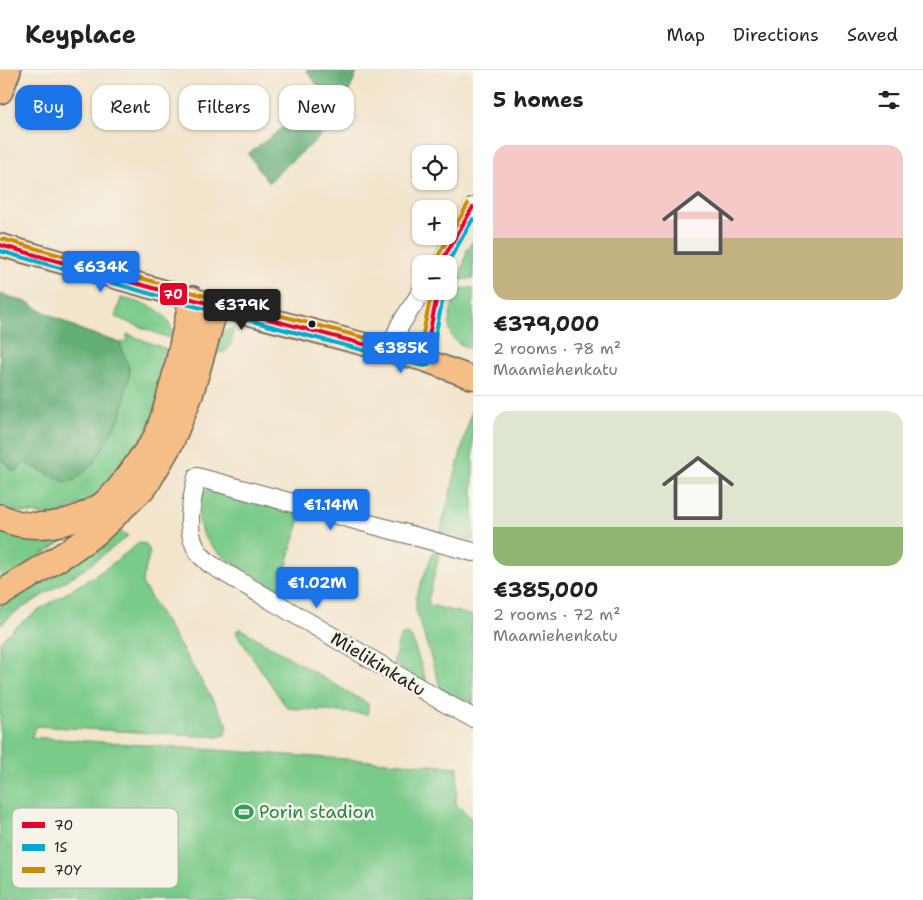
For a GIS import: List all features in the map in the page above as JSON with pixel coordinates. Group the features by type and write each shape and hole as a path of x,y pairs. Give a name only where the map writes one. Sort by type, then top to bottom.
{"highway":[{"path":"0,91 8,70"},
{"path":"0,518 24,525 45,526 65,522 82,516 102,505 119,488 156,437 172,390 192,299"},
{"path":"0,594 97,532 146,485 171,442 190,395 216,305"}],"main road":[{"path":"0,245 192,299 424,360 473,378"}],"street":[{"path":"446,255 473,207"},
{"path":"389,351 400,325 416,300"},
{"path":"424,360 436,300"},
{"name":"Mielikinkatu","path":"473,552 197,477 190,507 190,523 194,543 199,553 210,564 473,718"}],"green space":[{"path":"306,70 358,70 352,85 317,85"},
{"path":"279,130 325,130 269,183 248,154"},
{"path":"473,241 473,278 460,280 467,250"},
{"path":"473,288 473,349 455,340 451,333 450,317 454,300 457,300 457,289"},
{"path":"0,294 29,303 84,331 120,343 127,341 127,334 172,351 158,408 137,454 112,487 58,516 0,510"},
{"path":"0,294 29,303 84,331 120,343 130,372 121,416 93,464 75,480 65,482 25,463 16,472 10,469 0,458"},
{"path":"121,298 156,309 168,320 174,340 115,317"},
{"path":"234,328 229,348 226,351 210,351 219,336 225,331"},
{"path":"473,406 473,540 440,532"},
{"path":"210,490 301,515 280,590 230,561 212,547 204,536 201,530 199,504 202,493"},
{"path":"86,526 0,582 0,530"},
{"path":"120,530 128,536 86,568 13,614 0,626 0,605 77,562"},
{"name":"Porin stadion","path":"139,543 146,544 150,551 142,583 228,725 225,735 218,737 37,726 31,737 458,767 456,804 473,820 473,900 0,900 0,641 36,612 102,571"},
{"path":"435,551 438,552 439,556 428,601 430,605 473,616 473,708 441,690 416,610 416,597"},
{"path":"238,629 368,704 367,714 287,708 236,633"},
{"path":"408,634 412,638 427,683 393,664 399,639 402,635"}],"transit line":[{"name":"70Y","path":"439,255 468,204"},
{"name":"70","path":"445,255 473,207"},
{"name":"1S","path":"452,255 473,219"},
{"name":"70Y","path":"2,239 194,293 419,352 430,300"},
{"name":"70","path":"0,245 192,299 424,360 436,300"},
{"name":"1S","path":"0,251 190,305 424,366 430,362 442,300"}],"place":[{"name":"Porin stadion","path":"244,812"}]}
